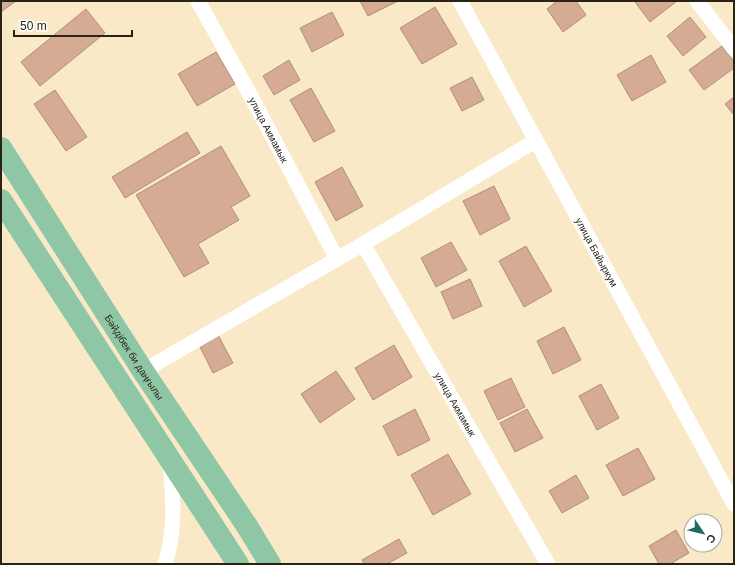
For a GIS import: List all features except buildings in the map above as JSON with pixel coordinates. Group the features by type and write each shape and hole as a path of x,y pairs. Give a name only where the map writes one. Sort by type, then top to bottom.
{"main road":[{"name":"Бәйдібек би даңғылы","path":"1,148 144,372 247,526 270,564"},
{"path":"1,200 238,564"}],"street":[{"name":"улица Акмамык","path":"198,1 252,98 337,259"},
{"name":"улица Байыркум","path":"460,1 734,504"},
{"path":"697,1 734,50"},
{"path":"144,372 535,141"},
{"name":"улица Акмамык","path":"363,244 548,564"},
{"path":"165,564 171,544 173,511 169,457"}]}
